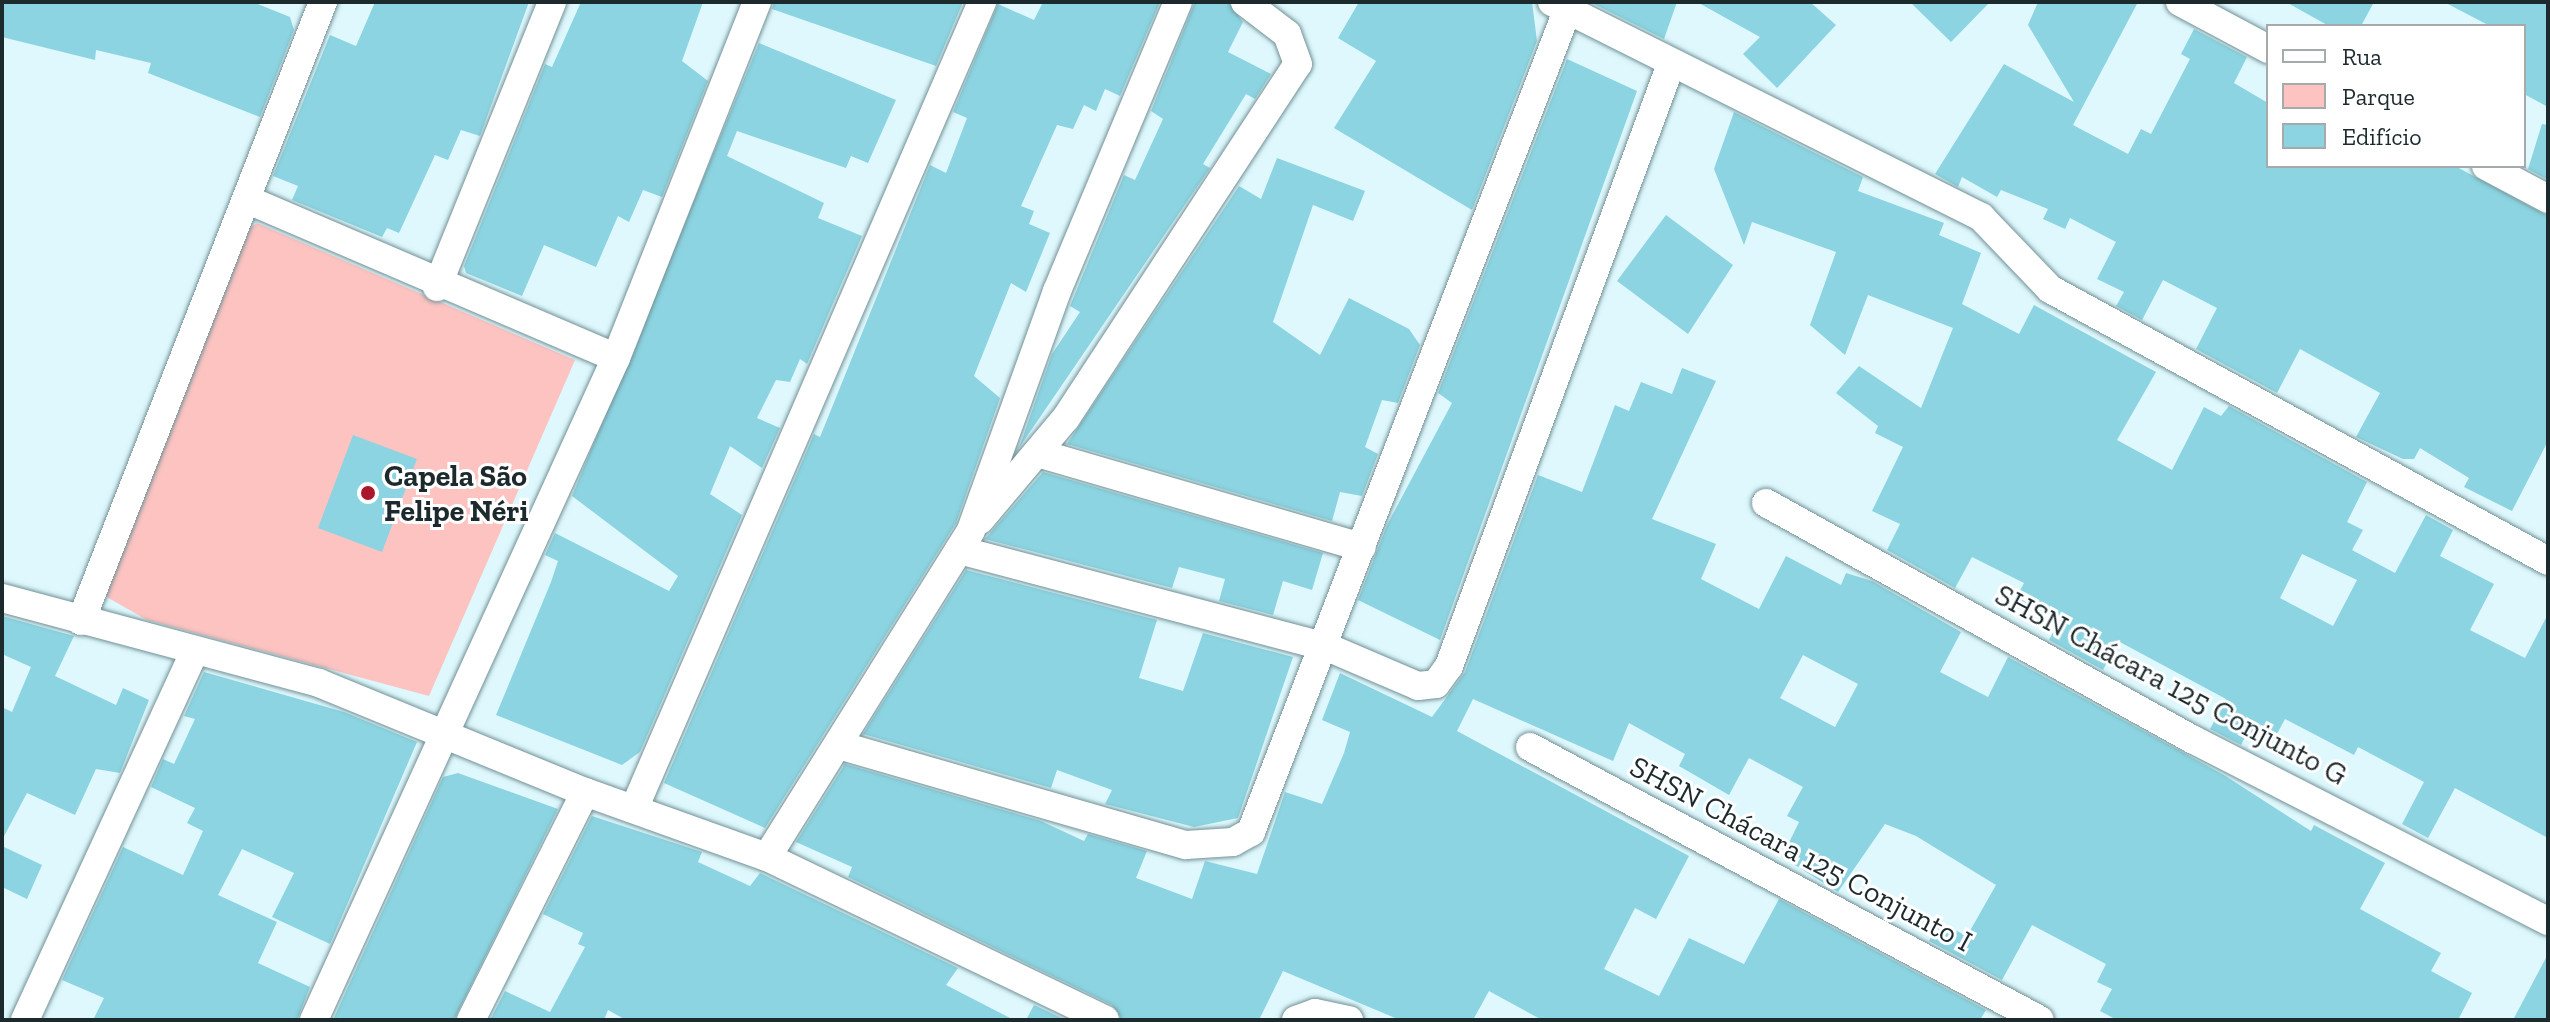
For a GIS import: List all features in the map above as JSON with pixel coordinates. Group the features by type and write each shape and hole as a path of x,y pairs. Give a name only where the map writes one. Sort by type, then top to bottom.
{"street":[{"path":"437,287 552,2"},
{"path":"314,1020 616,358 757,2"},
{"path":"634,809 982,2"},
{"path":"767,857 842,746 965,540 1057,291 1178,2"},
{"path":"965,540 1041,454 1298,64 1287,34 1245,2"},
{"path":"2180,2 2266,48"},
{"path":"81,621 248,200 321,3"},
{"path":"842,746 1186,845 1233,842 1262,814 1327,647 1559,6 1981,217 2050,289 2548,561"},
{"path":"965,540 1327,647 1418,686 1436,684 1449,666 1671,64"},
{"path":"2490,168 2548,199"},
{"path":"248,200 437,287 616,358"},
{"path":"1041,454 1362,547"},
{"name":"SHSN Chácara 125 Conjunto G","path":"1766,503 2192,739 2548,921"},
{"path":"2,598 81,621 292,673 444,731 585,792 767,857 1105,1020"},
{"path":"25,1020 195,650"},
{"name":"SHSN Chácara 125 Conjunto I","path":"1530,747 2040,1020"},
{"path":"471,1020 585,792"},
{"path":"1296,1020 1315,1013 1349,1020"}],"green space":[{"path":"257,223 575,360 429,696 147,620 98,592 240,234"}],"building":[{"path":"2,2 253,2 290,17 294,30 260,117 148,73 151,63 96,50 95,60 2,37"},
{"path":"375,2 529,2 480,136 461,130 448,160 435,155 399,233 387,228 382,237 292,200 298,186 273,176 330,35 356,46"},
{"path":"581,2 703,2 682,61 708,81 662,197 643,190 629,222 618,216 596,267 544,245 522,296 466,273 464,266 545,64 552,67"},
{"path":"774,2 963,2 936,66 772,9"},
{"path":"1043,2 1160,2 1120,96 1105,89 1096,111 1084,105 1073,129 1057,125 1021,206 1034,211 1029,224 1050,233 1026,292 1011,283 974,376 1000,398 956,523 765,828 664,783 814,434 820,437 930,165 946,173 967,118 953,112 998,4 1034,20"},
{"path":"1195,2 1228,2 1243,22 1228,52 1271,74 1255,99 1246,94 1203,164 1210,168 1019,448 1052,354 1080,312 1070,306 1124,175 1135,180 1163,119 1151,111"},
{"path":"1359,2 1532,2 1537,41 1472,210 1334,128 1376,61 1338,38"},
{"path":"1590,2 1677,2 1664,39"},
{"path":"1697,2 1810,2 1836,25 1777,88 1743,54 1760,37"},
{"path":"1910,2 1990,2 1951,42"},
{"path":"2038,2 2138,2 2073,125 2128,154 2141,129 2151,134 2190,59 2181,54 2194,29 2247,57 2234,83 2266,102 2266,168 2459,168 2548,216 2548,441 2512,511 2464,487 2469,478 2420,448 2414,459 2403,459 2356,437 2380,393 2300,349 2277,393 2196,349 2217,308 2163,280 2142,320 2116,306 2124,292 2097,279 2116,242 2070,218 2065,229 2043,219 2048,209 2001,190 1997,197 1962,177 1958,187 1935,174 2004,64 2074,102 2028,25"},
{"path":"2286,2 2374,2 2362,24 2325,24"},
{"path":"2444,2 2548,2 2548,107 2526,95 2526,24 2486,24"},
{"path":"759,43 896,100 868,163 851,156 846,168 737,131 727,156 824,203 818,218 862,236 807,364 800,359 790,382 776,380 757,418 780,428 762,468 730,446 710,494 742,515 640,752 622,765 496,715 558,561 545,555 555,533 669,591 678,576 572,496"},
{"path":"1567,59 1637,91 1440,640 1358,600 1387,525 1452,403 1438,393"},
{"path":"1734,112 1863,177 1858,191 1944,223 1939,235 1981,253 1962,304 2019,334 2034,305 2156,372 2117,440 2172,470 2204,407 2221,416 2229,406 2367,482 2347,522 2363,530 2352,550 2395,573 2426,515 2453,530 2440,556 2494,584 2470,630 2525,658 2548,614 2548,838 2455,788 2428,838 2402,824 2424,782 2358,747 2354,755 2285,719 2272,743 2248,731 2241,745 2210,729 2226,699 2118,641 2103,670 2049,640 2059,621 2016,598 2024,583 1972,557 1955,588 1887,550 1900,524 1872,511 1903,447 1875,433 1878,426 1836,393 1859,366 1921,408 1953,328 1868,295 1845,355 1810,325 1836,252 1752,222 1744,245 1714,169","holes":["2302,554 2357,580 2333,626 2280,598"]},
{"path":"2542,124 2548,125 2548,180 2528,169"},
{"path":"1277,158 1365,191 1353,221 1313,205 1273,322 1320,355 1349,298 1409,329 1420,345 1398,403 1382,400 1365,447 1378,454 1362,496 1340,492 1332,521 1067,444 1239,186 1261,199"},
{"path":"1666,215 1733,265 1688,334 1617,281"},
{"path":"1682,368 1716,381 1652,519 1716,544 1701,579 1759,609 1786,556 1841,585 1846,573 1872,581 1961,632 1940,672 1988,697 2008,657 2224,775 2311,831 2314,825 2385,863 2360,909 2441,953 2431,971 2472,993 2458,1020 2117,1020 2100,1011 2112,989 2097,982 2106,964 2032,925 2002,980 1929,941 1939,922 1967,936 1996,885 1916,836 1885,824 1838,892 1782,857 1799,822 1787,816 1803,787 1749,758 1729,795 1679,766 1685,754 1629,723 1613,761 1473,699 1457,731 1689,856 1656,919 1635,908 1604,969 1659,996 1689,938 1744,964 1779,899 1986,1010 1980,1020 1542,1020 1489,991 1473,1020 1400,1020 1283,971 1259,1020 1122,1020 1112,1005 848,877 852,867 796,842 845,764 1041,821 1084,841 1088,834 1147,851 1136,878 1192,899 1205,861 1257,874 1285,792 1322,804 1344,753 1350,732 1322,720 1340,673 1432,717 1465,672 1538,475 1582,492 1615,405 1629,411 1641,382 1672,394","holes":["1803,655 1858,684 1835,727 1780,698"]},
{"name":"Capela São Felipe Néri","path":"353,435 417,459 382,552 318,528"},
{"path":"1043,472 1323,553 1312,590 1283,581 1273,615 1219,601 1225,579 1179,567 1172,588 985,539"},
{"path":"966,570 1157,620 1139,678 1183,691 1203,633 1293,657 1238,818 1194,827 1105,804 1112,790 1057,770 1051,788 863,734"},
{"path":"2,616 74,636 55,676 116,705 123,688 149,700 120,773 96,769 75,815 27,793 2,840 2,707 12,712 31,667 2,654"},
{"path":"204,672 344,712 417,742 330,944 272,917 294,873 242,849 218,895 277,922 258,963 310,987 297,1020 93,1020 104,998 62,980 123,847 183,875 203,831 187,823 195,808 151,787 163,759 174,764 195,719 184,716"},
{"path":"458,773 558,809 454,1020 333,1020 443,777"},
{"path":"592,816 702,852 698,862 750,886 760,873 958,968 946,985 1014,1020 626,1020 608,1010 604,1020 490,1020 505,991 550,1012 585,947 578,944 583,933 543,914"},
{"path":"2,846 42,865 27,899 2,887"},
{"path":"2548,954 2548,1020 2513,1020"},
{"path":"1034,1005 1066,1020 1026,1020"}],"place":[{"name":"Capela São Felipe Néri","path":"368,493"}]}
